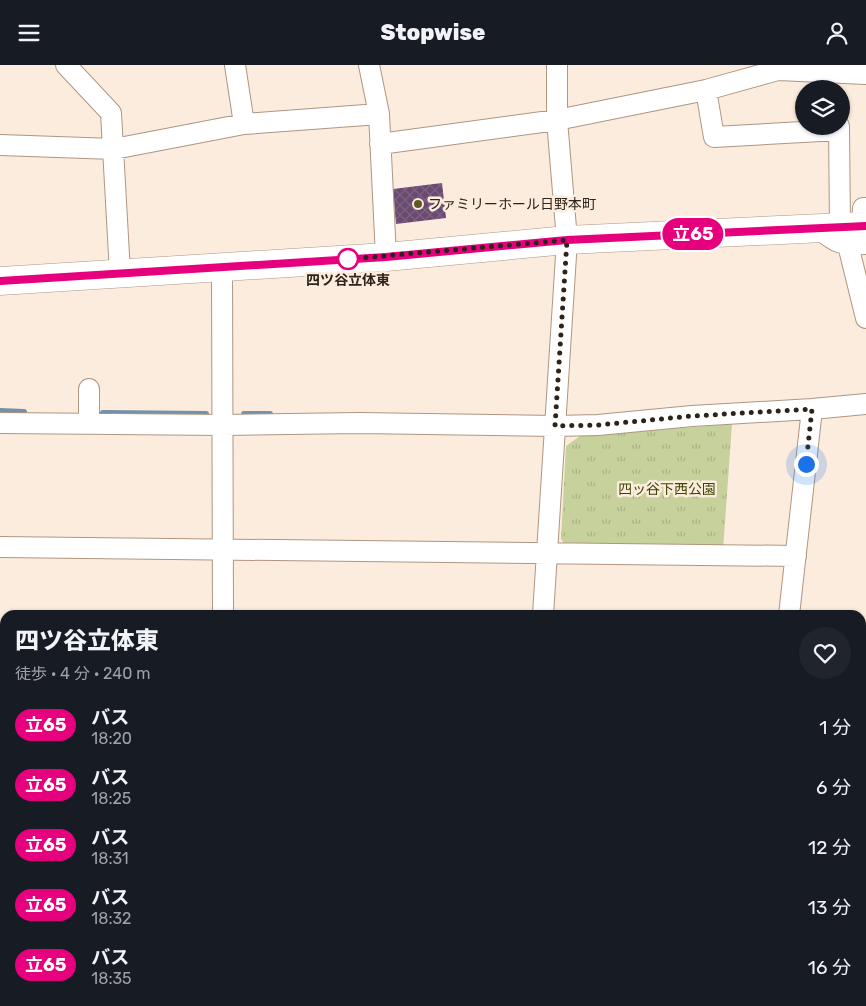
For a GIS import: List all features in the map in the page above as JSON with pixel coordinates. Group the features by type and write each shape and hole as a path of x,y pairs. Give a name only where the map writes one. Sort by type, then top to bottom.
{"main road":[{"path":"0,281 386,257 567,240 852,229"}],"street":[{"path":"66,65 112,113 120,273"},
{"path":"235,65 244,125"},
{"path":"369,65 379,114 386,257"},
{"path":"544,610 567,240 557,120 558,65"},
{"path":"380,144 557,120 706,90 778,70 841,76 866,74"},
{"path":"706,90 714,137 795,131"},
{"path":"0,145 114,149 244,125 379,114"},
{"path":"840,135 866,318"},
{"path":"222,267 223,610"},
{"path":"89,389 89,424"},
{"path":"0,423 223,425 359,423 555,426 598,425 692,416 866,404"},
{"path":"790,610 812,409"},
{"path":"0,547 796,556"}],"green space":[{"name":"四ッ谷下西公園","path":"732,424 723,550 568,549 561,539 566,446 580,436"}],"building":[{"path":"442,183 446,218 396,224 393,189"}],"waterway":[{"path":"0,411 24,412"},
{"path":"103,413 206,414"},
{"path":"244,414 270,414"}],"bus line":[{"name":"立65","path":"0,281 386,257 567,240 866,226"}],"place":[{"name":"ファミリーホール日野本町","path":"418,204"},
{"name":"四ツ谷立体東","path":"348,259"}],"route":[{"path":"348,259 567,240 555,426 598,425 692,416 812,409 806,464"}]}
